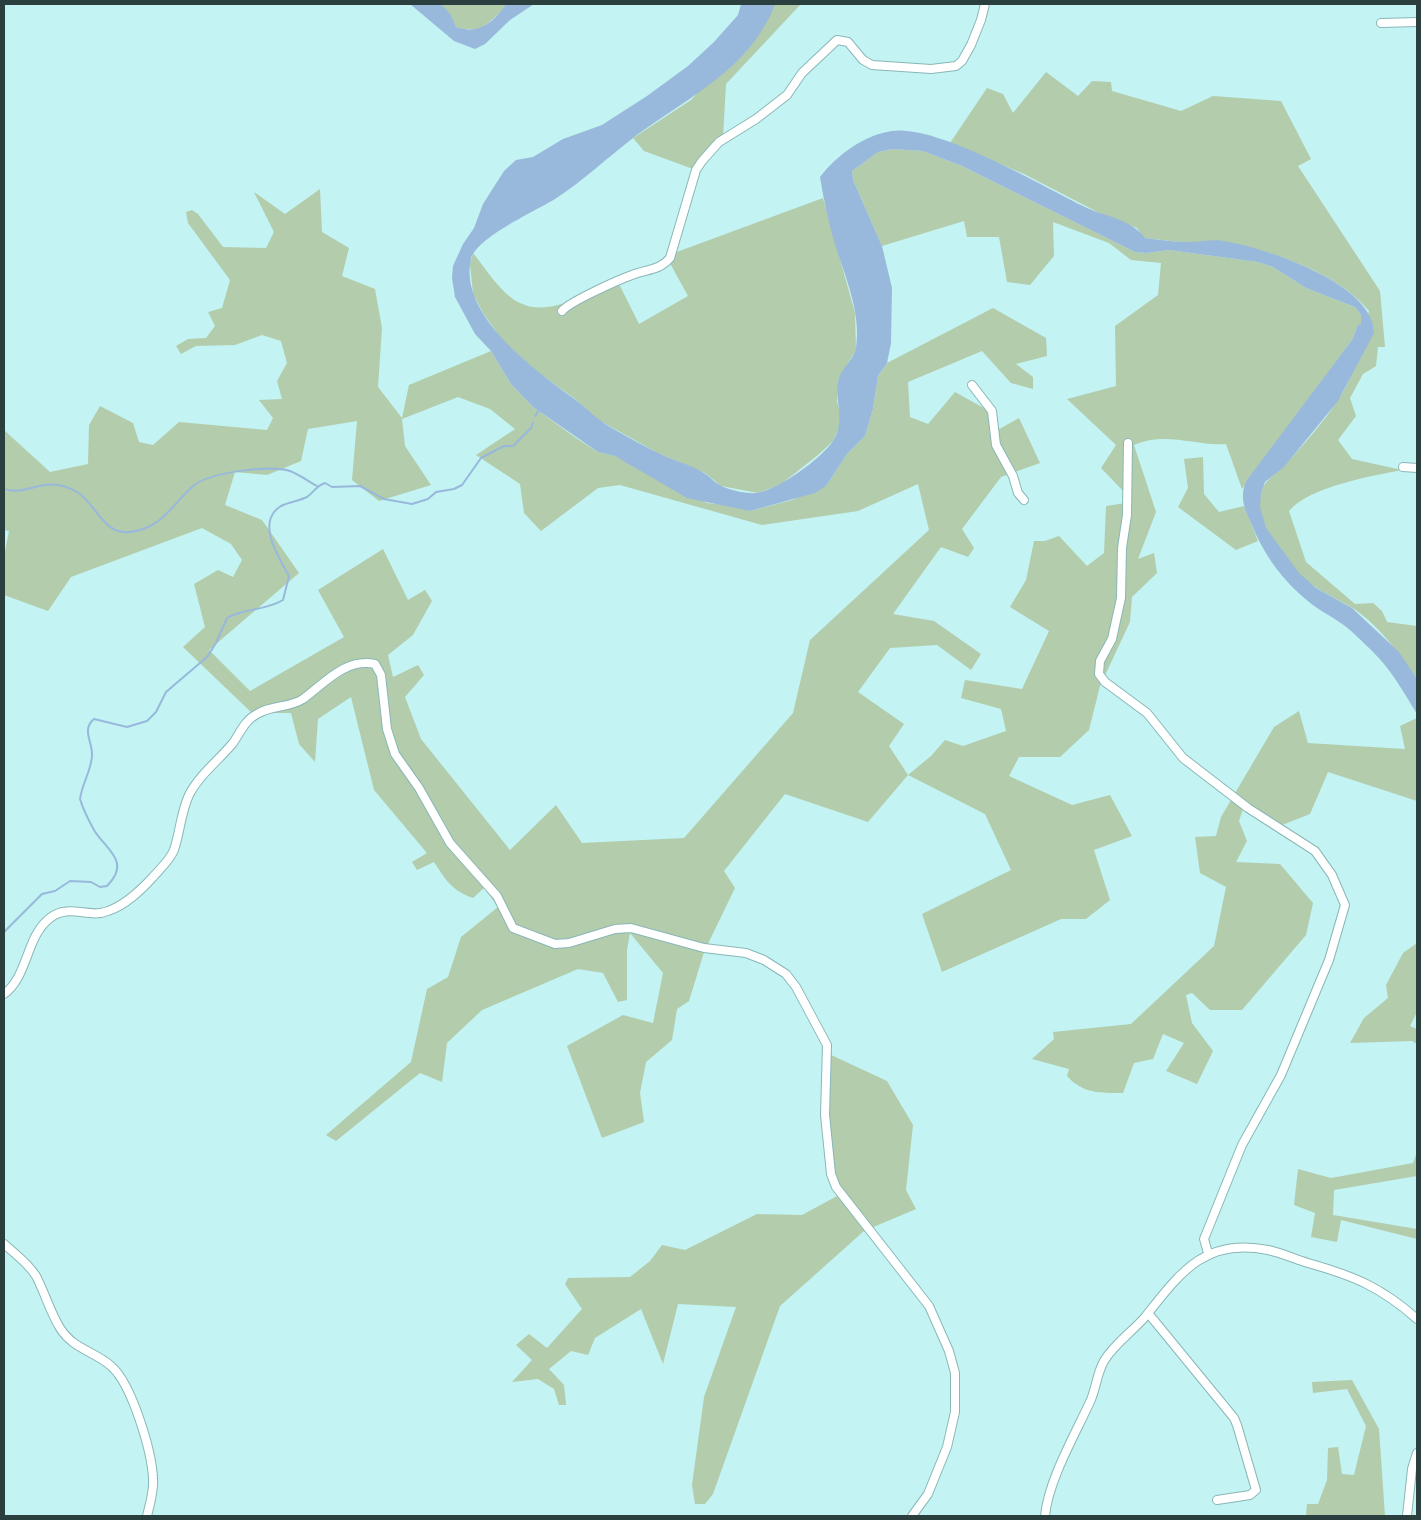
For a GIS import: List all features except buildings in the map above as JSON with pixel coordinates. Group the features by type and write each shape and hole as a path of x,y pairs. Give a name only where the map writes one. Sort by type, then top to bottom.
{"street":[{"path":"562,311 581,299 633,274 656,269 667,262 673,251 696,170 702,161 720,142 750,123 787,95 802,73 837,40 848,42 863,60 876,66 948,68 962,61 968,51 981,20 985,4"},
{"path":"1381,23 1417,22"},
{"path":"972,384 992,411 996,445 1013,476 1018,493 1024,500"},
{"path":"1128,443 1127,516 1122,548 1121,598 1112,639 1100,661 1099,674 1105,682 1147,713 1183,758 1248,808 1315,851 1332,875 1346,905 1329,960 1281,1075 1242,1145 1204,1239 1208,1253"},
{"path":"1403,467 1417,468"},
{"path":"4,994 13,986 43,924 50,917 60,911 108,912 129,900 154,875 174,850 189,795 234,741 246,723 256,714 297,703 347,666 360,662 375,664 381,675 387,729 395,754 419,788 450,843 497,896 513,928 555,944 569,943 615,929 631,928 652,932 704,948 746,953 786,974 796,987 827,1045 825,1115 832,1174 836,1187 929,1306 949,1351 955,1373 955,1412 947,1447 928,1494 912,1516"},
{"path":"4,1244 26,1262 35,1275 60,1328 84,1351 113,1367 127,1392 140,1420 152,1467 153,1489 147,1516"},
{"path":"1045,1516 1052,1487 1090,1402 1103,1363 1109,1353 1148,1313 1189,1266 1208,1253 1246,1248 1271,1250 1355,1278 1378,1289 1417,1319"},
{"path":"1148,1313 1234,1418 1237,1425 1256,1490 1250,1495 1217,1500"},
{"path":"1408,1516 1410,1477 1417,1453"}],"green space":[{"path":"441,4 506,4 502,11 481,29 463,29 456,27"},
{"path":"775,4 801,4 726,84 723,137 693,169 644,151 633,138 691,100"},
{"path":"1046,72 1078,96 1092,81 1111,82 1112,91 1181,111 1213,96 1281,101 1311,159 1298,166 1380,291 1385,347 1378,347 1376,366 1363,374 1350,398 1356,416 1338,440 1352,459 1402,470 1358,479 1325,489 1311,495 1289,511 1306,562 1355,604 1373,603 1382,611 1387,622 1417,626 1417,679 1379,630 1361,614 1316,587 1297,572 1276,545 1264,524 1261,514 1261,492 1265,484 1286,464 1313,433 1344,390 1357,357 1369,311 1347,290 1320,274 1292,261 1263,251 1144,238 1137,228 1107,217 1024,174 950,143 987,88 1003,94 1013,113"},
{"path":"893,149 923,151 962,166 1135,252 1146,253 1169,250 1258,262 1273,267 1306,288 1355,307 1361,315 1361,325 1358,325 1352,340 1242,489 1226,444 1157,439 1134,445 1156,512 1138,559 1154,553 1157,573 1132,597 1130,622 1100,686 1089,730 1060,757 1019,757 1009,776 1072,805 1110,795 1132,836 1094,850 1110,900 1086,919 1061,919 942,972 922,914 1011,870 985,814 908,775 931,756 945,740 963,746 1006,731 1001,709 961,698 965,680 1022,689 1049,631 1010,607 1026,580 1034,541 1045,541 1059,536 1087,566 1104,553 1106,506 1126,503 1126,494 1101,468 1116,445 1067,399 1116,386 1115,326 1158,295 1161,263 1131,260 1109,243 1053,222 1054,256 1030,285 1007,282 999,237 967,237 964,221 882,246 853,180 852,171 878,152"},
{"path":"320,189 322,232 349,248 342,276 375,289 382,328 378,387 402,418 409,385 491,351 511,384 533,407 598,452 615,456 707,503 726,505 750,511 792,500 826,486 847,454 865,436 873,409 878,376 887,363 993,308 1046,338 1047,356 1016,364 1033,377 1033,389 1011,383 982,351 908,382 910,417 928,424 955,392 991,412 994,432 1019,418 1040,463 1001,477 962,529 974,548 968,557 941,547 893,614 934,621 981,654 971,670 937,645 890,648 858,692 904,724 889,746 908,775 868,822 785,794 724,871 735,888 704,952 689,1001 677,1009 672,1040 646,1062 640,1093 644,1122 602,1138 567,1046 623,1015 653,1023 663,973 630,933 627,950 627,1000 618,1002 603,973 578,969 482,1010 447,1043 442,1082 420,1073 336,1141 326,1135 411,1062 427,989 448,977 461,937 498,907 484,888 473,898 459,892 446,879 434,862 417,870 412,862 427,853 374,790 351,697 318,719 315,762 299,744 291,713 266,713 255,716 183,647 205,627 194,584 218,570 233,577 242,560 231,544 202,528 71,577 48,611 4,595 4,557 9,531 4,530 4,430 50,472 88,464 89,425 100,406 133,423 139,442 153,445 179,422 267,430 273,418 259,400 282,399 277,381 287,363 281,341 262,335 235,345 196,346 181,354 176,346 188,339 206,338 215,326 208,312 222,308 230,280 188,223 186,212 192,210 198,214 223,247 266,248 274,232 254,192 285,214","holes":["458,397 490,409 515,429 476,455 520,484 524,513 541,531 598,488 620,485 762,525 858,511 918,484 929,530 810,640 793,713 684,838 582,843 556,805 510,850 421,739 405,697 424,675 418,665 393,677 388,655 413,635 432,601 425,590 408,600 383,549 318,590 344,637 250,691 209,650 299,573 262,520 225,505 235,472 267,475 301,461 308,429 357,421 352,480 379,501 431,485 405,446 402,419"]},
{"path":"823,198 855,313 856,350 839,378 837,401 842,421 833,441 818,455 780,485 758,493 721,486 705,473 658,453 597,419 575,399 535,370 503,341 483,313 473,294 470,264 473,253 506,294 520,303 531,307 544,307 569,302 617,280 639,324 688,296 666,256"},
{"path":"1203,457 1204,494 1219,512 1244,506 1258,541 1236,550 1178,507 1188,488 1184,459"},
{"path":"1299,711 1308,743 1405,749 1400,726 1417,718 1417,801 1328,772 1310,814 1272,829 1243,809 1239,821 1247,841 1236,862 1280,864 1313,903 1306,935 1242,1010 1210,1010 1192,993 1186,995 1192,1023 1213,1051 1197,1084 1166,1071 1184,1043 1163,1034 1153,1059 1134,1063 1123,1093 1086,1089 1073,1082 1067,1076 1069,1069 1032,1059 1054,1039 1053,1032 1131,1024 1214,946 1226,887 1200,873 1195,837 1216,836 1221,817 1274,727"},
{"path":"1417,943 1417,1012 1410,1026 1417,1029 1417,1044 1412,1041 1350,1043 1364,1018 1388,998 1386,985 1403,953"},
{"path":"829,1054 887,1081 913,1125 906,1190 916,1209 864,1231 780,1306 713,1494 705,1504 695,1504 692,1485 704,1397 736,1307 678,1304 663,1364 641,1309 595,1338 588,1355 571,1351 549,1369 564,1385 566,1405 559,1405 554,1389 538,1379 512,1382 532,1360 516,1345 529,1334 547,1348 582,1309 565,1284 568,1278 630,1277 650,1261 662,1245 685,1250 757,1214 802,1215 839,1195 834,1188 824,1112"},
{"path":"1417,1152 1417,1176 1334,1190 1333,1215 1417,1229 1417,1239 1341,1220 1337,1242 1311,1237 1315,1213 1294,1205 1298,1169 1331,1178 1413,1163"},
{"path":"1352,1380 1379,1429 1385,1516 1306,1516 1307,1504 1318,1504 1327,1480 1328,1448 1338,1447 1342,1474 1354,1475 1366,1426 1347,1389 1313,1393 1312,1382"}],"water":[{"path":"410,4 441,4 450,14 456,27 472,29 479,28 491,21 506,4 534,4 510,20 485,44 475,49 454,41"},
{"path":"741,4 775,4 764,27 750,47 733,65 694,96 633,138 565,192 495,234 483,242 475,251 471,259 470,280 476,300 488,320 503,339 539,372 610,427 660,454 691,466 726,488 757,493 766,491 787,480 810,464 827,448 837,433 839,425 839,378 853,356 856,348 857,334 854,305 830,227 820,177 834,161 852,147 871,137 892,131 911,131 962,146 1085,207 1125,222 1145,238 1184,242 1224,241 1265,251 1289,260 1337,284 1356,299 1369,315 1374,333 1338,401 1284,467 1265,482 1261,493 1260,507 1266,528 1299,573 1316,588 1352,608 1399,652 1417,679 1417,714 1380,659 1348,629 1299,594 1282,576 1262,546 1248,517 1243,496 1247,480 1352,340 1358,325 1361,324 1361,315 1355,307 1306,288 1273,267 1258,262 1169,250 1146,253 1135,252 962,166 923,151 893,149 878,152 852,171 853,180 882,246 892,288 891,343 887,363 878,376 873,409 865,436 847,454 826,486 815,493 750,511 687,498 615,456 598,452 533,407 511,384 491,351 475,334 455,297 452,278 453,266 463,244 474,228 483,204 504,171 516,160 533,157 563,139 602,125 647,96 688,66 714,42 738,15"}],"waterway":[{"path":"535,416 539,410"},
{"path":"4,932 42,894 55,891 70,881 91,882 100,887 107,886 114,877 117,862 110,849 94,830 80,799 92,756 88,727 94,719 127,727 147,721 156,712 166,692 207,657 216,643 227,618 276,604 283,600 289,576 275,550 269,530 273,513 281,506 307,497 317,487 325,483 332,487 360,486 384,499 412,504 428,499 436,492 454,489 462,485 481,458 504,446 513,446 531,428 533,423"},
{"path":"4,489 13,491 46,485 66,487 84,497 106,524 120,532 129,532 140,530 165,516 192,487 211,477 254,469 281,469 290,471 317,486"}]}
